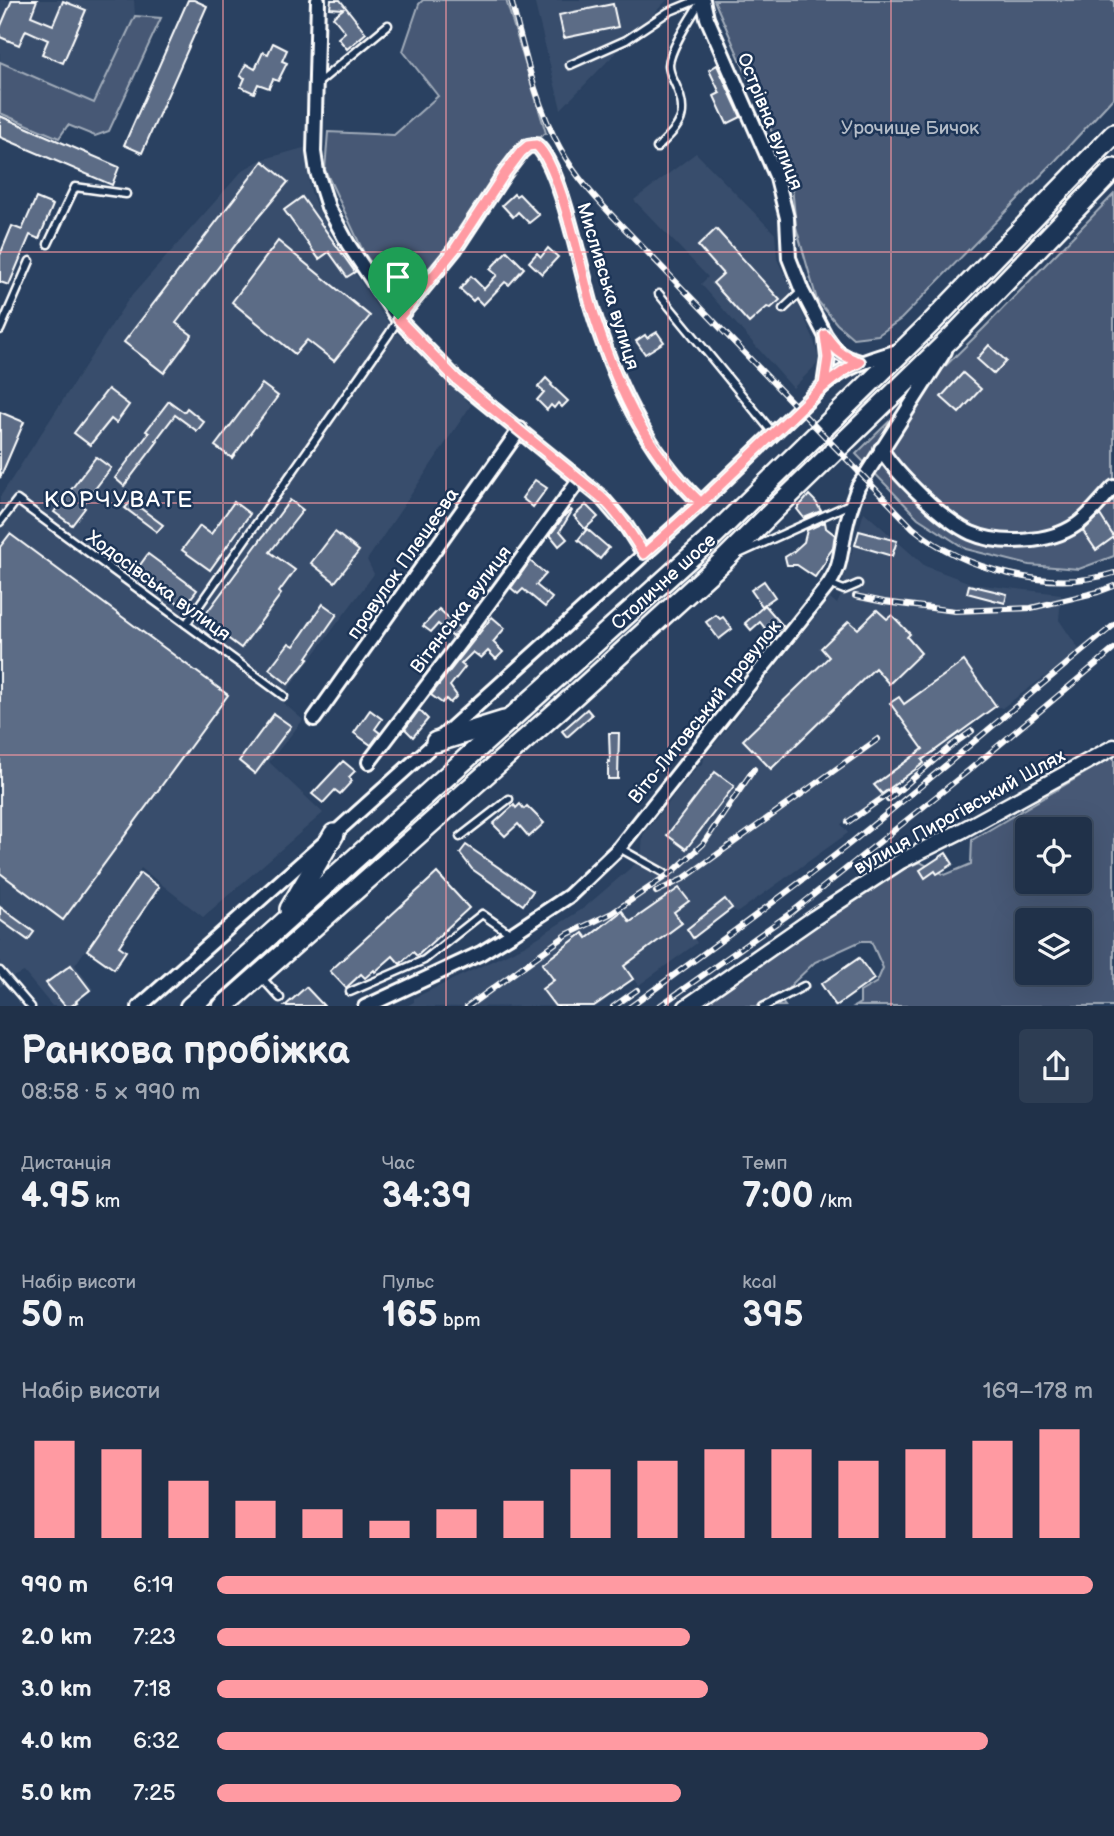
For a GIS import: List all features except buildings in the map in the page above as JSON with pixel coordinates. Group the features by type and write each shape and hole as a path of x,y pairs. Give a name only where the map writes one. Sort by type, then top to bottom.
{"highway":[{"name":"Столичне шосе","path":"190,1006 706,543 905,348 1114,134"},
{"name":"Столичне шосе","path":"223,1006 723,561 956,333 1114,169"},
{"path":"436,742 512,719"},
{"path":"280,925 334,834"}],"street":[{"path":"318,0 314,152 328,207 348,244 398,319 456,379 520,429 615,510 644,554"},
{"name":"Острівна вулиця","path":"701,0 777,178 787,218 789,258 802,291 837,352 860,362"},
{"name":"Мисливська вулиця","path":"398,319 455,249 521,152 528,146 536,145 542,150 556,178 592,307 632,412 653,448 701,503"},
{"name":"Віто-Литовський провулок","path":"366,1006 481,953 512,934 560,904 619,848 829,584 841,561 842,544 858,487 956,333"},
{"name":"Острівна вулиця","path":"824,385 828,358 825,335"},
{"path":"139,1006 701,503 824,385 860,362 905,348"},
{"name":"провулок Плещеєва","path":"314,719 520,429"},
{"path":"881,449 903,478 929,502 970,533 988,539 1011,541 1061,533 1077,525 1114,487"},
{"name":"Вітянська вулиця","path":"369,762 580,479"},
{"name":"вулиця Пирогівський Шлях","path":"686,1006 901,861 1114,747"}],"lane":[{"path":"570,65 626,40 668,12 701,0"},
{"path":"657,148 680,122 683,108 669,63 701,0"},
{"path":"316,84 388,25"},
{"path":"48,244 75,187 126,194"},
{"path":"0,330 30,261"},
{"path":"783,309 802,291"},
{"path":"659,294 774,433"},
{"path":"186,624 398,319"},
{"name":"Ходосівська вулиця","path":"0,522 17,500 284,696"},
{"path":"723,561 852,503"},
{"path":"829,584 844,590 858,584"},
{"path":"460,838 509,799"},
{"path":"619,848 664,873"},
{"path":"350,992 424,960 482,914 512,934"},
{"path":"0,971 31,1006"},
{"path":"259,975 281,998"},
{"path":"763,1006 804,985"}],"shaded area":[{"path":"0,0 134,0 135,16 85,120 0,82"},
{"path":"534,0 667,0 561,109"},
{"path":"307,147 308,176 317,207 341,253 391,327 387,333 391,336 398,334 471,405 367,560 374,574 280,700 303,720 269,762 323,813 203,917 141,868 75,965 93,989 72,1006 52,1006 24,972 12,977 0,987 0,497 128,300 243,170 261,160"},
{"path":"696,153 775,234 777,259 813,337 818,357 817,364 793,388 701,284 708,277 634,200"},
{"path":"864,512 925,566 973,584 1061,594 1059,620 1080,651 1002,708 996,706 928,755 931,759 841,824 848,833 738,912 731,909 694,938 697,943 639,985 633,979 598,1006 407,1006 414,1002 414,998 526,945 584,908 641,859 643,835 697,767 703,764 704,758 830,598 837,604 846,585 843,582"}],"green space":[{"path":"423,0 506,0 546,133 526,145 403,306 364,253 325,170 328,132 394,135 438,96 403,51 419,4"},
{"name":"Урочище Бичок","path":"714,0 1114,0 1114,97 901,319 878,335 853,338 817,300 796,227 791,176"},
{"path":"135,16 161,18 109,131 95,136 68,125 59,138 0,113 0,62 94,103"},
{"path":"1114,194 1114,556 1079,569 1029,565 966,549 918,518 856,454 984,328"},
{"path":"1114,756 1114,1006 855,1006 860,1003 860,992 877,982 883,968 871,941 861,941 815,962 780,999 785,1006 699,1006 879,879 920,862 945,875 971,864 972,840"}],"railway":[{"path":"511,0 531,76 551,131 582,182 913,528 957,556 1009,574 1063,580 1089,579 1114,573"},
{"path":"855,596 955,611 1031,608 1114,586"},
{"path":"631,1006 848,845 1114,625"},
{"path":"659,1006 792,912 968,771 1114,649"},
{"path":"888,800 972,731"},
{"path":"656,892 683,879 878,739"},
{"path":"468,1006 568,934 612,913 675,870 703,844 754,769"},
{"path":"848,822 894,790"},
{"path":"614,1006 637,990"}],"district":[{"name":"КОРЧУВАТЕ","path":"119,499"}],"route":[{"path":"398,319 455,249 524,148 536,145 542,150 556,178 592,307 632,412 653,448 701,503 774,433 824,385 860,362 837,352 825,335 828,370 824,385 701,503 644,554 615,510 520,429 456,379 398,319"}]}
